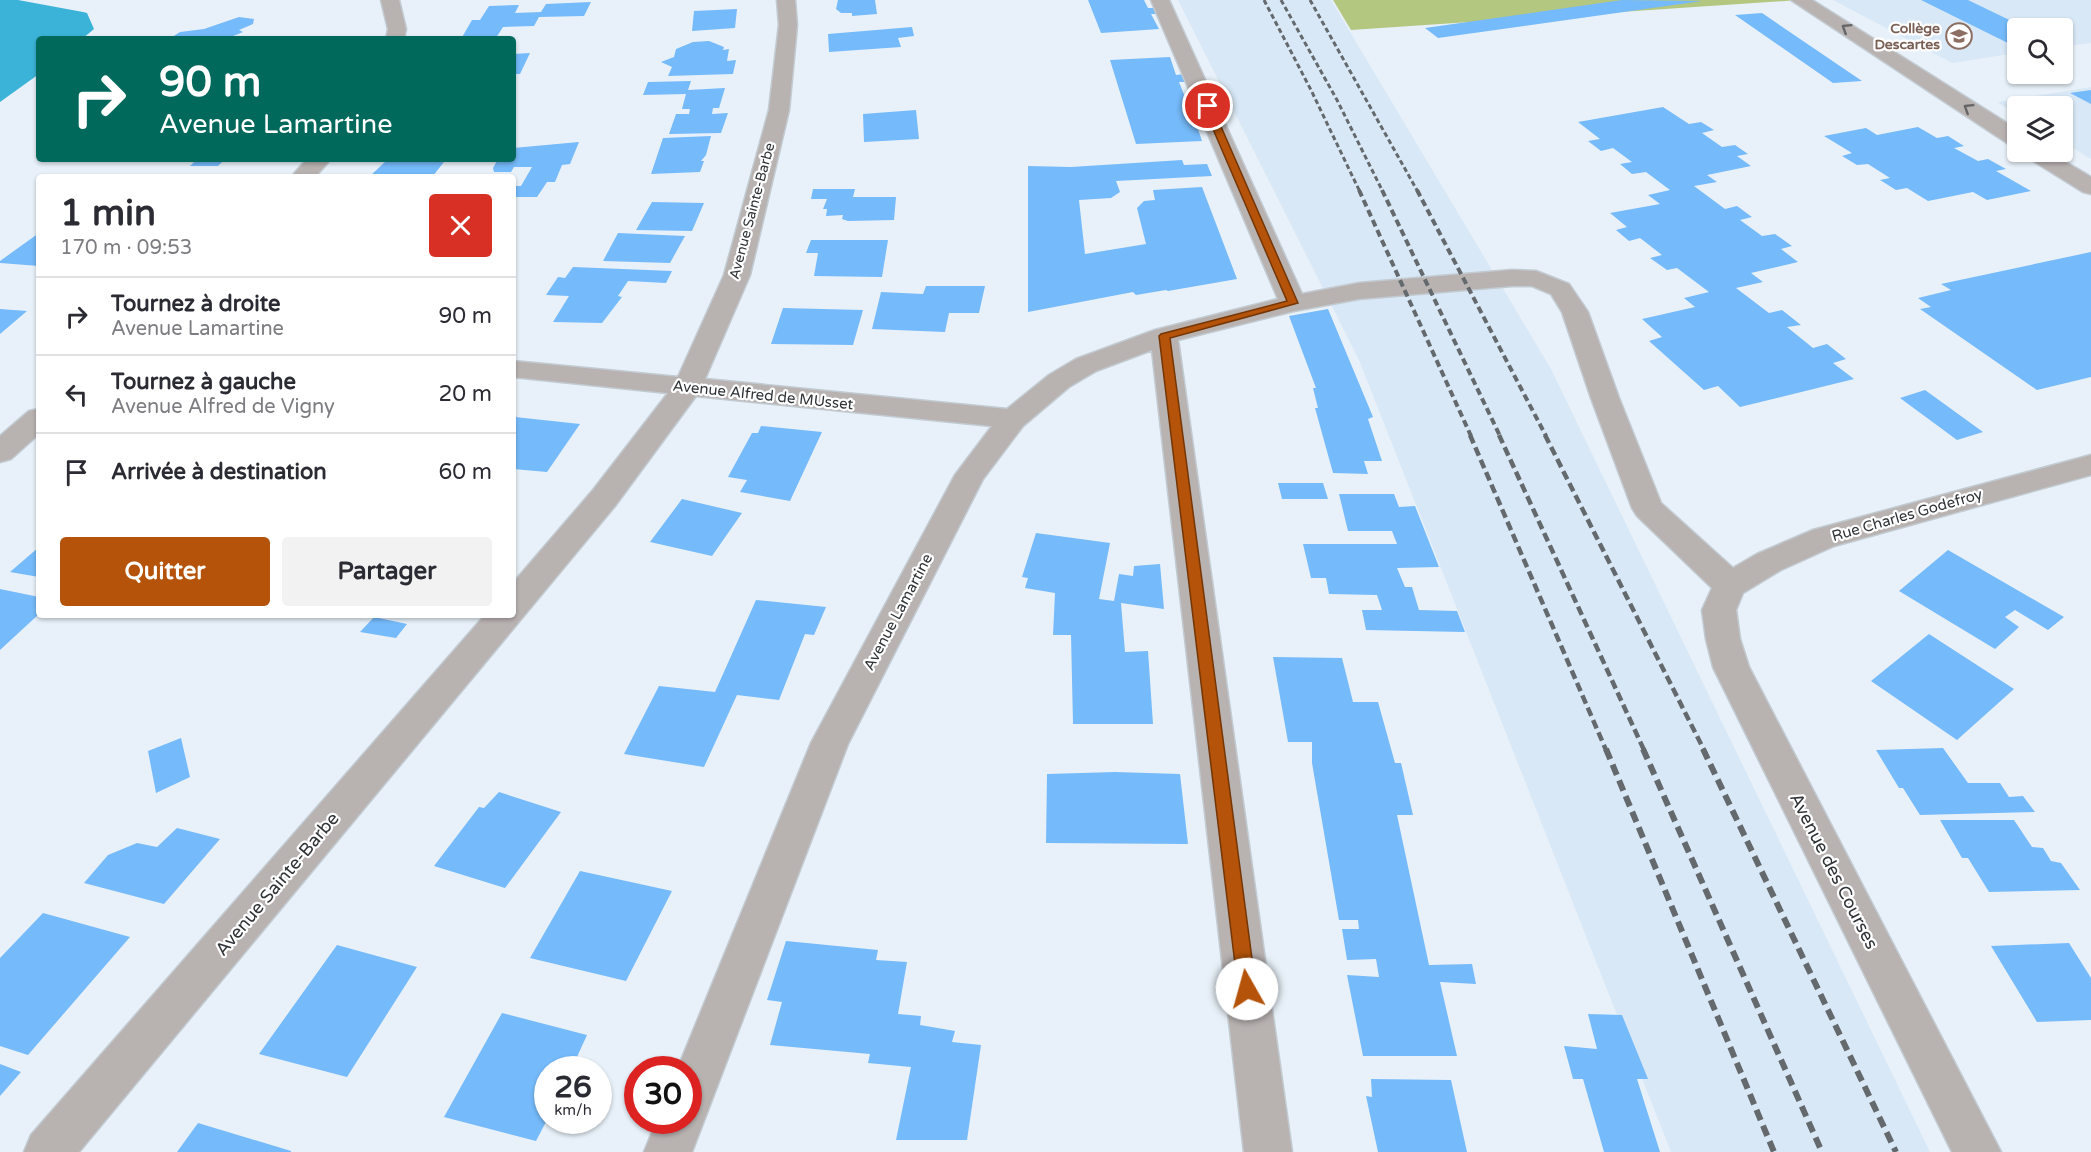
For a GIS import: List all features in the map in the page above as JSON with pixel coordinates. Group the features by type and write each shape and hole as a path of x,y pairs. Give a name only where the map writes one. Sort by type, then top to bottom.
{"street":[{"path":"390,0 397,29 396,36"},
{"name":"Avenue Sainte-Barbe","path":"516,602 604,498 687,388 737,275 780,110 788,25 786,0"},
{"path":"1160,0 1293,303"},
{"path":"1800,0 2007,133"},
{"path":"306,174 317,162"},
{"path":"2051,162 2091,187"},
{"name":"Avenue Lamartine","path":"702,1066 830,743 970,475 1013,419 1059,381 1086,365 1164,336 1293,303 1359,291 1512,278 1536,279 1560,289 1575,312 1605,398 1648,508 1730,585"},
{"path":"1164,336 1268,1152"},
{"name":"Avenue Alfred de MUsset","path":"516,369 1013,419"},
{"path":"0,452 36,421"},
{"name":"Rue Charles Godefroy","path":"1730,585 1769,562 1824,538 2091,465"},
{"name":"Avenue des Courses","path":"1730,585 1719,610 1723,639 1731,667 1977,1152"},
{"name":"Avenue Sainte-Barbe","path":"48,1152 502,618"},
{"path":"668,1152 675,1134"}],"shaded area":[{"path":"1178,0 1331,0 1551,369 1930,1152 1671,1152 1359,360"},
{"name":"Collège Descartes","path":"1833,0 2091,0 2091,43 2073,46 2073,18 2007,18 2007,55 1952,63"},
{"path":"2091,87 2091,159 2073,148 2073,96 2035,96"},
{"path":"2007,100 2007,108 1997,102"}],"green space":[{"path":"1333,0 1800,0 1351,30"}],"water":[{"path":"0,0 18,0 87,13 94,29 86,36 36,36 36,76 0,102"}],"building":[{"path":"838,0 875,0 877,14 852,16 852,13 841,13 836,9"},
{"path":"1088,0 1144,0 1148,8 1154,8 1157,14 1151,14 1159,29 1101,33"},
{"path":"1622,0 1702,1 1438,38 1425,28"},
{"name":"Collège Descartes","path":"1921,0 1968,0 2007,19 2007,43"},
{"path":"591,2 584,16 539,17 534,26 503,27 497,36 463,36 472,20 480,20 489,6 519,5 515,13 541,12 546,4"},
{"path":"737,9 735,28 692,31 694,11"},
{"path":"1762,13 1862,81 1833,83 1735,15"},
{"path":"239,17 254,19 253,24 239,30 243,32 233,36 174,36 180,32 204,29"},
{"path":"912,27 914,36 898,38 901,47 829,52 828,34"},
{"path":"709,41 724,47 723,50 729,49 727,61 736,60 733,74 668,76 672,67 661,62 674,57 676,49 693,42"},
{"path":"530,53 520,74 516,74 516,54"},
{"path":"1170,57 1176,75 1184,74 1187,82 1179,82 1191,112 1199,112 1201,119 1195,120 1202,141 1136,144 1110,60"},
{"path":"691,81 688,90 725,88 719,108 713,108 712,114 728,113 721,133 669,134 676,114 689,114 690,109 682,109 686,94 643,95 648,82"},
{"path":"2091,90 2091,104 2070,93"},
{"path":"1663,107 1689,124 1701,122 1714,130 1702,133 1722,147 1735,145 1748,154 1737,156 1751,166 1707,175 1717,182 1694,186 1725,209 1737,206 1752,217 1740,220 1762,236 1775,234 1792,246 1781,249 1798,262 1751,273 1763,282 1736,288 1769,313 1782,310 1801,325 1787,327 1813,348 1827,344 1846,359 1833,363 1854,379 1740,407 1718,386 1704,390 1649,341 1662,337 1642,319 1695,307 1684,298 1709,292 1677,268 1667,270 1650,258 1662,255 1640,238 1629,241 1616,230 1627,227 1610,213 1660,204 1648,195 1670,190 1646,172 1632,174 1620,164 1632,162 1613,148 1601,151 1588,141 1600,139 1578,122"},
{"path":"916,110 919,139 864,142 863,114"},
{"path":"1918,127 1937,138 1948,136 1964,146 1954,148 1978,161 1988,159 2006,169 1996,171 2031,191 1987,200 1973,192 1928,201 1907,188 1896,190 1880,180 1890,178 1868,164 1857,165 1842,156 1852,153 1824,136 1866,128 1877,135"},
{"path":"711,136 706,155 701,161 704,161 700,172 651,174 663,138"},
{"path":"579,142 570,164 562,165 555,182 547,182 537,197 516,197 516,186 521,186 532,167 514,167 511,172 494,172 493,168 496,162 516,162 516,148"},
{"path":"1182,160 1184,165 1207,164 1212,176 1116,181 1120,192 1111,198 1079,200 1085,254 1146,244 1137,208 1144,201 1155,200 1153,190 1202,187 1237,279 1136,295 1133,292 1028,312 1028,166 1071,167"},
{"path":"194,162 222,162 218,166 190,166"},
{"path":"385,162 444,162 434,174 372,174"},
{"path":"813,189 855,189 853,197 896,197 894,220 848,221 842,219 843,215 826,216 827,209 823,209 827,199 811,199"},
{"path":"652,202 704,203 692,231 636,230"},
{"path":"618,233 685,236 670,263 603,261"},
{"path":"36,235 36,266 0,263"},
{"path":"811,240 888,240 882,277 814,276 818,253 806,253"},
{"path":"2091,252 2091,377 2037,390 1920,309 1931,307 1918,298 1951,290 1941,284"},
{"path":"573,267 672,271 666,283 628,281 618,296 622,297 602,323 553,322 569,296 546,295 558,277 565,278"},
{"path":"926,286 985,286 979,313 949,313 945,332 872,329 881,292 923,294"},
{"path":"783,308 863,310 853,345 771,344"},
{"path":"0,309 27,311 0,334"},
{"path":"1328,309 1373,417 1368,419 1382,461 1364,461 1368,474 1333,473 1315,408 1318,408 1313,388 1316,388 1289,316"},
{"path":"1925,390 1983,432 1957,440 1900,398"},
{"path":"516,417 580,424 547,472 516,469"},
{"path":"761,426 822,432 790,501 740,492 747,480 728,477 752,433 758,433"},
{"path":"1278,483 1323,483 1328,499 1282,499"},
{"path":"1339,494 1394,494 1399,507 1415,506 1439,567 1397,568 1405,587 1412,587 1419,610 1457,611 1465,632 1366,630 1362,610 1382,610 1377,595 1329,594 1326,578 1311,578 1303,544 1397,544 1392,531 1348,531"},
{"path":"682,499 742,513 712,556 650,542"},
{"path":"1036,533 1110,543 1099,599 1114,601 1119,574 1133,576 1134,566 1160,564 1164,609 1121,603 1125,652 1148,651 1153,724 1073,724 1071,635 1053,635 1055,593 1025,588 1028,578 1022,577"},
{"path":"36,550 36,576 10,572"},
{"path":"1948,550 2064,617 2048,630 2015,610 2005,617 2019,627 1995,649 1899,591"},
{"path":"0,589 36,596 36,617 0,650"},
{"path":"756,600 826,607 814,635 805,634 779,700 737,695 704,767 624,754 659,686 715,692"},
{"path":"373,618 407,624 396,638 360,632"},
{"path":"1929,634 2014,689 1957,740 1871,681"},
{"path":"1273,657 1342,658 1353,702 1378,702 1395,763 1401,763 1413,815 1397,815 1429,965 1472,964 1476,984 1440,982 1457,1056 1363,1056 1347,975 1379,977 1376,959 1347,960 1342,929 1359,929 1358,920 1339,920 1312,763 1312,742 1288,742"},
{"path":"181,738 190,777 156,793 148,751"},
{"path":"1943,748 1968,783 2000,783 2009,797 2023,796 2035,812 1920,815 1903,788 1899,788 1876,750"},
{"path":"1115,772 1180,774 1188,844 1046,843 1047,774"},
{"path":"499,792 561,812 505,888 434,866 479,807 484,808"},
{"path":"1940,820 2014,820 2032,847 2043,848 2051,861 2061,863 2080,890 1989,892 1968,858 1962,858"},
{"path":"177,828 220,839 164,904 84,883 108,855 137,843 157,847"},
{"path":"580,871 672,891 626,981 530,958"},
{"path":"43,913 130,937 28,1055 0,1046 0,958"},
{"path":"786,941 878,950 876,960 907,962 898,1014 921,1016 920,1025 955,1031 952,1042 981,1045 967,1140 896,1140 911,1067 868,1063 870,1054 770,1045 782,1002 767,1000"},
{"path":"2069,943 2091,978 2091,1020 2037,1022 1991,946"},
{"path":"337,945 417,967 347,1077 259,1054"},
{"path":"502,1013 587,1035 577,1056 534,1056 534,1134 540,1134 536,1141 444,1117"},
{"path":"1588,1014 1622,1015 1648,1079 1637,1079 1660,1152 1604,1152 1583,1079 1573,1079 1564,1046 1597,1049"},
{"path":"0,1064 21,1072 0,1096"},
{"path":"1371,1079 1451,1080 1467,1152 1378,1152 1366,1096 1372,1097"},
{"path":"198,1123 291,1151 291,1152 177,1152"}],"railway":[{"path":"1264,0 1360,192"},
{"path":"1281,0 1337,100 1382,190"},
{"path":"1310,0 1418,192"},
{"path":"1359,190 1471,436"},
{"path":"1382,190 1500,436"},
{"path":"1417,190 1546,436"},
{"path":"1470,435 1606,750"},
{"path":"1499,435 1644,750"},
{"path":"1545,435 1704,750"},
{"path":"1606,749 1774,1152"},
{"path":"1643,749 1822,1152"},
{"path":"1703,749 1896,1152"}],"place":[{"name":"Collège Descartes","path":"1959,36"}],"route":[{"path":"1208,106 1293,303 1164,336 1247,989"}]}
